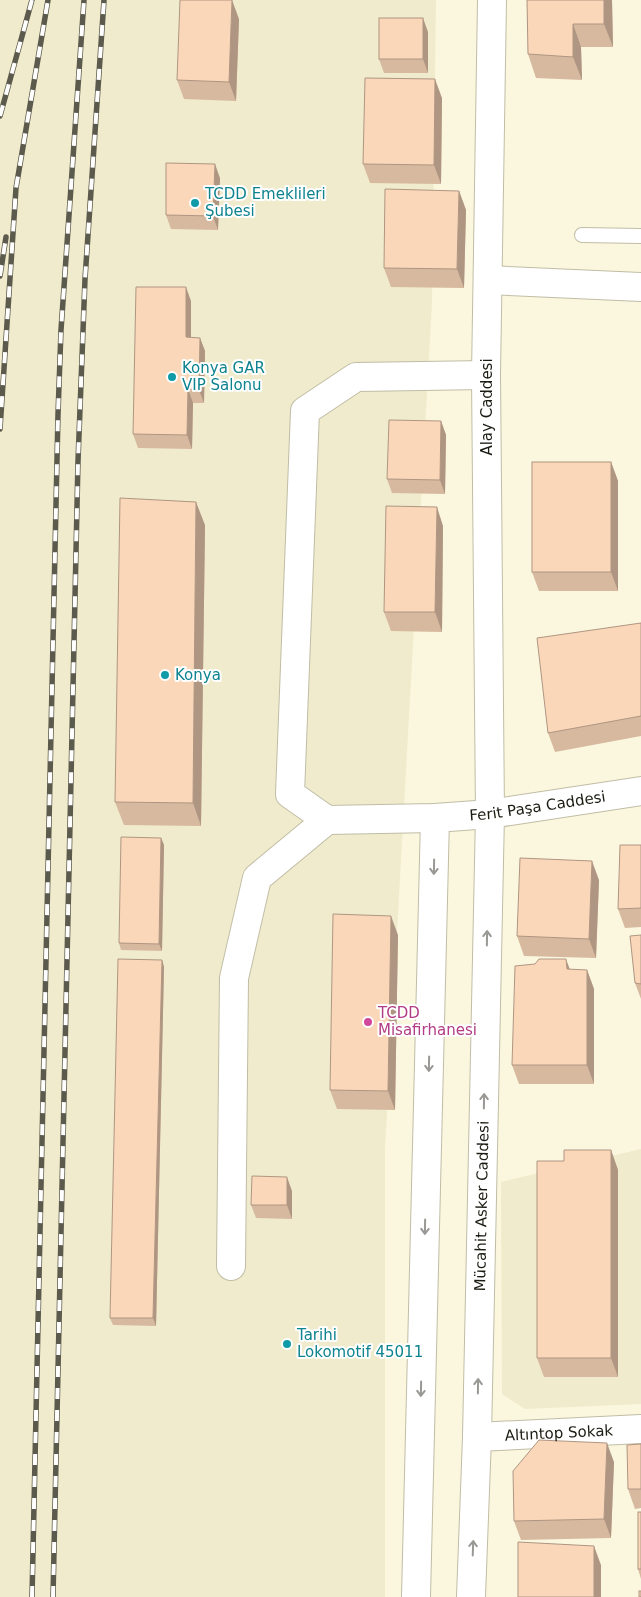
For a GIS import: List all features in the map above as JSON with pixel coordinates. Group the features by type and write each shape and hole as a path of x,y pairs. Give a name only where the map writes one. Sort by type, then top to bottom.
{"main road":[{"name":"Alay Caddesi","path":"490,814 486,375 492,0"},
{"path":"488,280 641,287"},
{"path":"231,1266 234,978 257,878 327,820 290,794 305,411 356,377 486,375"},
{"name":"Ferit Paşa Caddesi","path":"327,820 435,818 490,814 641,791"},
{"name":"Mücahit Asker Caddesi","path":"471,1597 477,1437 490,814"},
{"path":"416,1597 435,818"},
{"name":"Altıntop Sokak","path":"477,1437 641,1429"}],"lane":[{"path":"582,235 641,236"}],"shaded area":[{"path":"0,0 436,0 432,303 385,1149 385,1597 0,1597"},
{"path":"641,1149 641,1404 525,1409 502,1394 501,1182"}],"building":[{"path":"180,0 232,0 229,82 177,80"},
{"path":"527,0 604,0 604,24 573,24 573,57 528,54"},
{"path":"379,18 423,18 423,59 379,59"},
{"path":"365,78 435,79 434,165 363,164"},
{"name":"TCDD Emeklileri Şubesi","path":"166,163 215,164 213,216 166,215"},
{"path":"385,189 459,191 457,269 384,268"},
{"name":"Konya GAR VIP Salonu","path":"136,287 186,287 186,337 200,338 199,390 188,389 187,435 133,434"},
{"path":"389,420 441,421 440,480 387,479"},
{"path":"532,462 611,462 611,572 532,572"},
{"name":"Konya","path":"120,498 196,502 193,803 115,802"},
{"path":"386,506 437,507 435,612 384,612"},
{"path":"641,623 641,716 548,733 537,638"},
{"path":"121,837 161,838 159,944 119,943"},
{"path":"620,845 641,845 641,908 618,909"},
{"path":"520,858 592,861 589,939 517,936"},
{"name":"TCDD Misafirhanesi","path":"333,914 391,916 388,1091 330,1090"},
{"path":"641,935 641,984 635,983 630,936"},
{"path":"118,959 162,960 153,1318 110,1318"},
{"path":"539,959 566,959 567,969 587,970 587,1065 512,1065 515,966 535,964"},
{"path":"564,1150 611,1150 611,1358 537,1358 537,1161 564,1161"},
{"path":"252,1176 287,1177 287,1205 251,1205"},
{"path":"539,1440 607,1443 604,1519 514,1521 513,1471"},
{"path":"641,1444 641,1489 628,1489 627,1445"},
{"path":"638,1512 641,1512 641,1569 638,1569"},
{"path":"518,1542 594,1546 594,1597 518,1597"}],"railway":[{"path":"0,116 32,0"},
{"path":"0,429 16,188 48,0"},
{"path":"32,1597 58,414 61,330 84,0"},
{"path":"53,1597 78,461 85,279 104,0"},
{"path":"0,276 6,237"}],"place":[{"name":"TCDD Emeklileri Şubesi","path":"195,203"},
{"name":"Konya GAR VIP Salonu","path":"172,377"},
{"name":"Konya","path":"165,675"},
{"name":"TCDD Misafirhanesi","path":"368,1022"},
{"name":"Tarihi Lokomotif 45011","path":"287,1344"}]}
